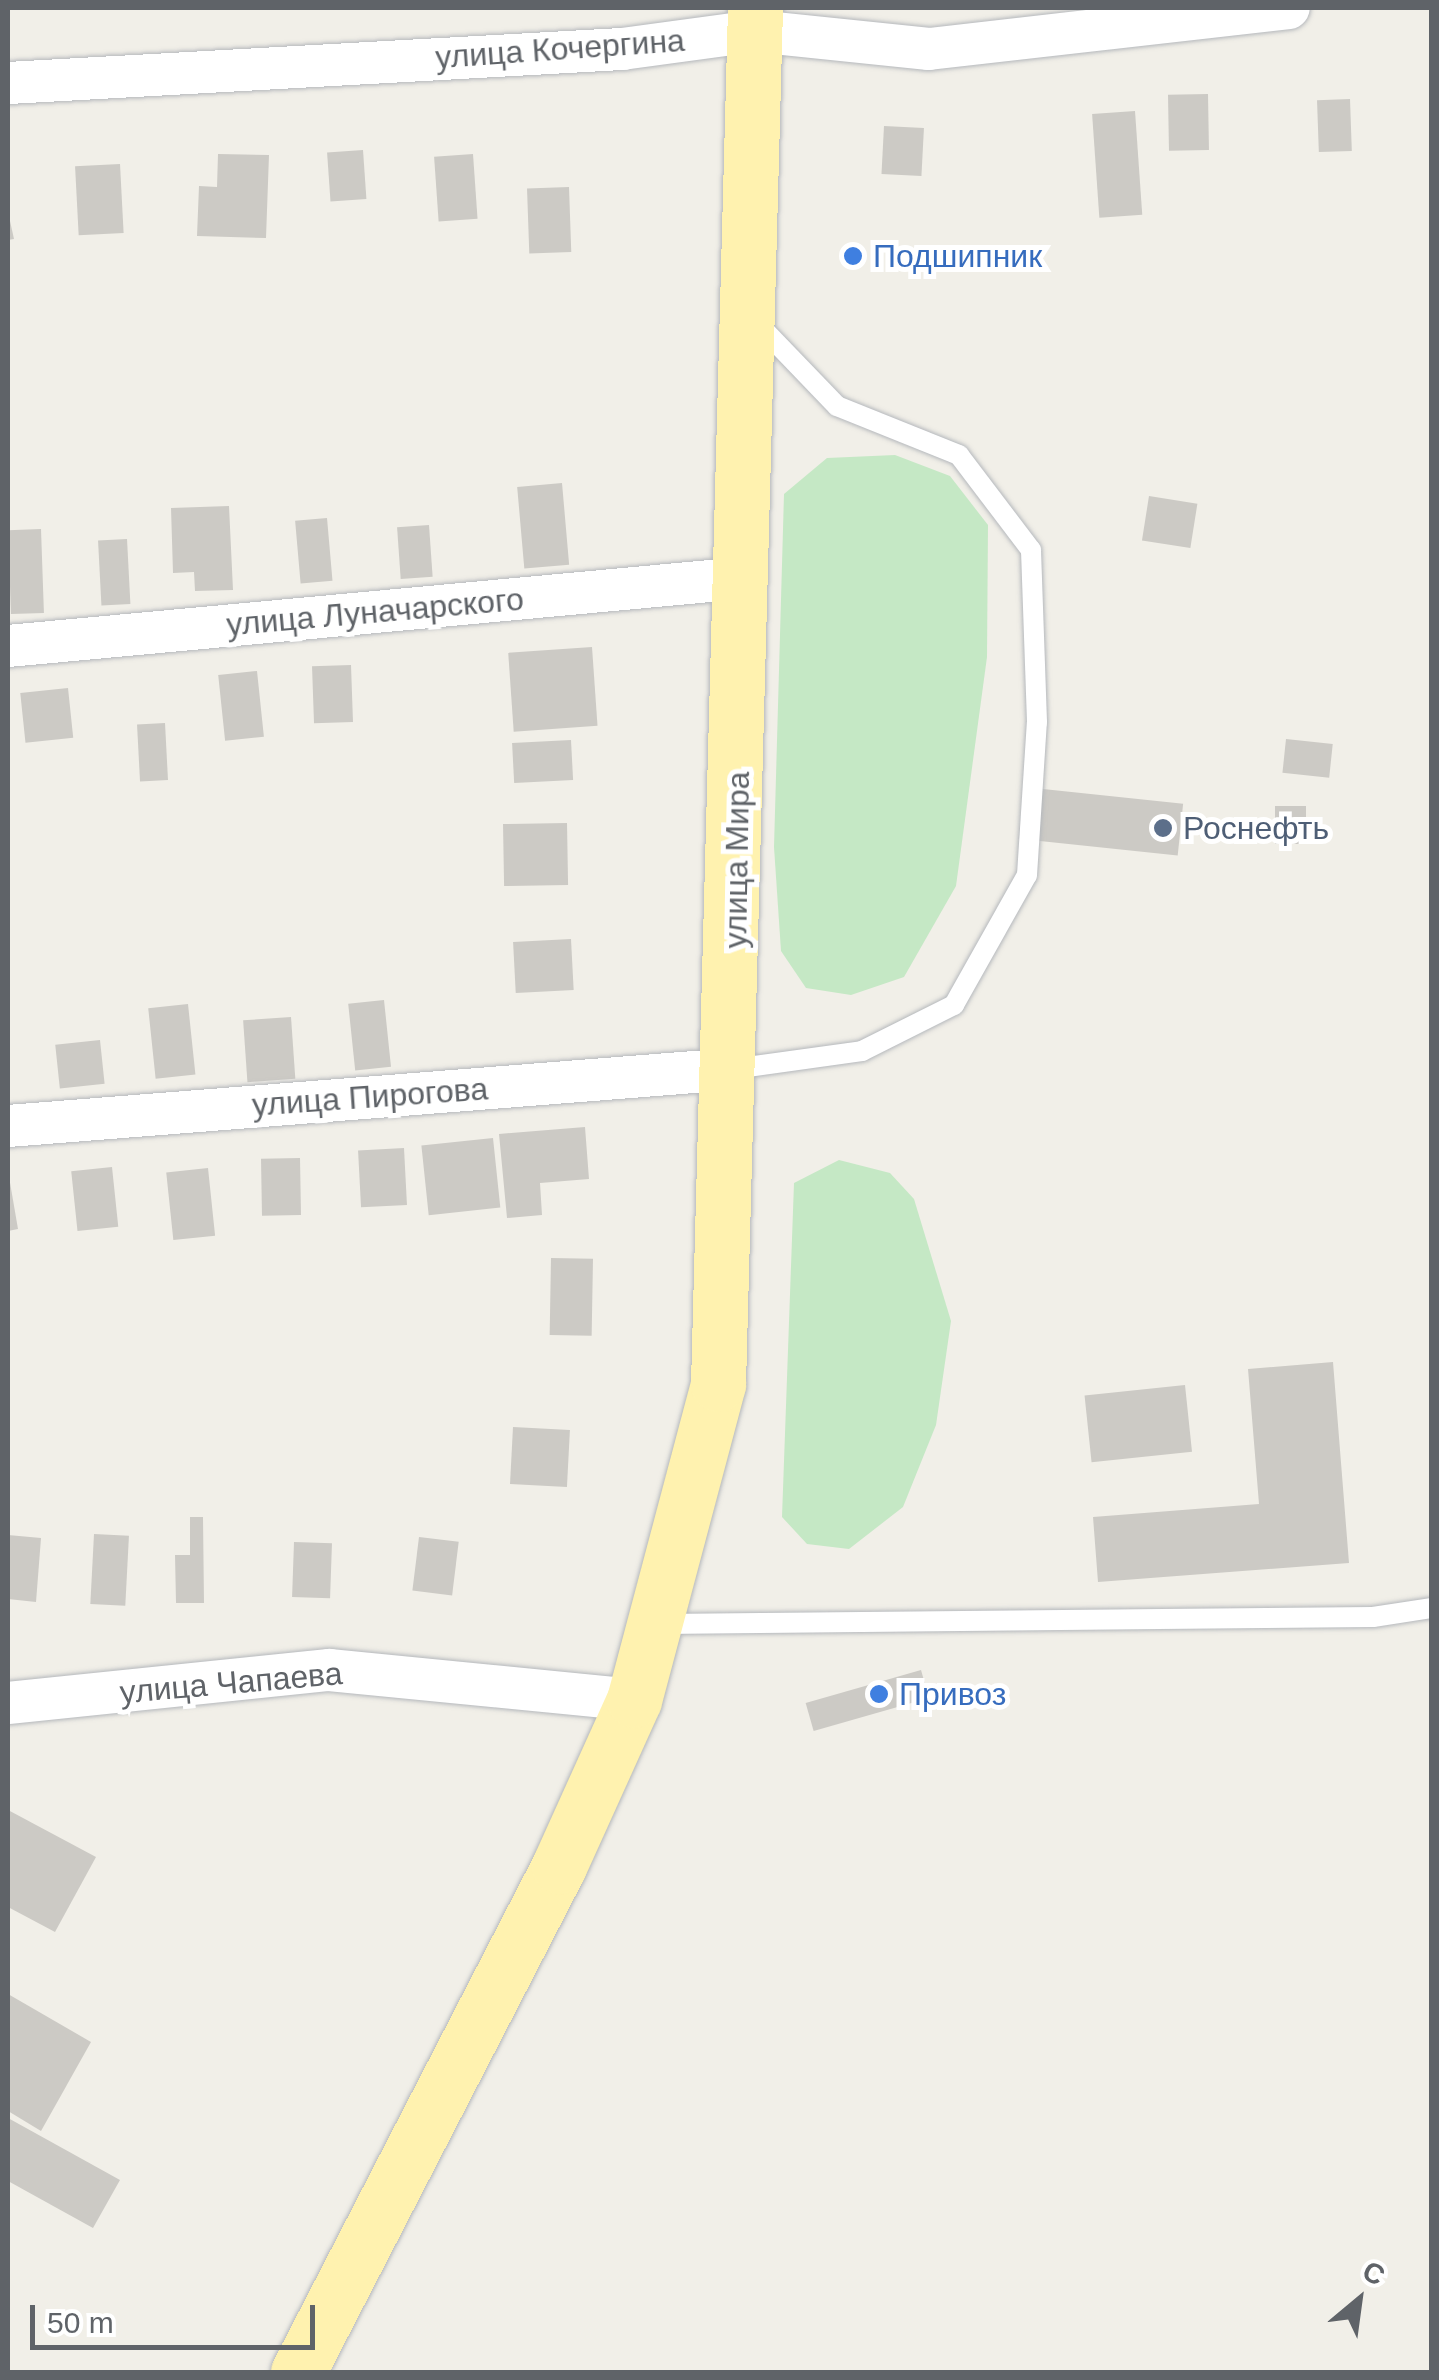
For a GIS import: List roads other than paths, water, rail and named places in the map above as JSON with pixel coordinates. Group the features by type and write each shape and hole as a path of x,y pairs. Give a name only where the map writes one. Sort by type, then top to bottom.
{"main road":[{"name":"улица Мира","path":"298,2372 559,1866 634,1700 661,1624 718,1384 734,1069 755,19"}],"street":[{"name":"улица Кочергина","path":"8,83 622,49 755,19 930,48 1290,8"},
{"name":"улица Луначарского","path":"8,646 742,578"},
{"name":"улица Пирогова","path":"8,1126 734,1069"},
{"name":"улица Чапаева","path":"8,1703 329,1670 634,1700"}],"lane":[{"path":"734,1069 862,1050 954,1005 1026,876 1037,722 1031,550 959,455 836,406 748,314"},
{"path":"661,1624 1373,1617 1432,1608"}],"place":[{"name":"Подшипник","path":"853,256"},
{"name":"Роснефть","path":"1163,828"},
{"name":"Привоз","path":"879,1694"}]}
